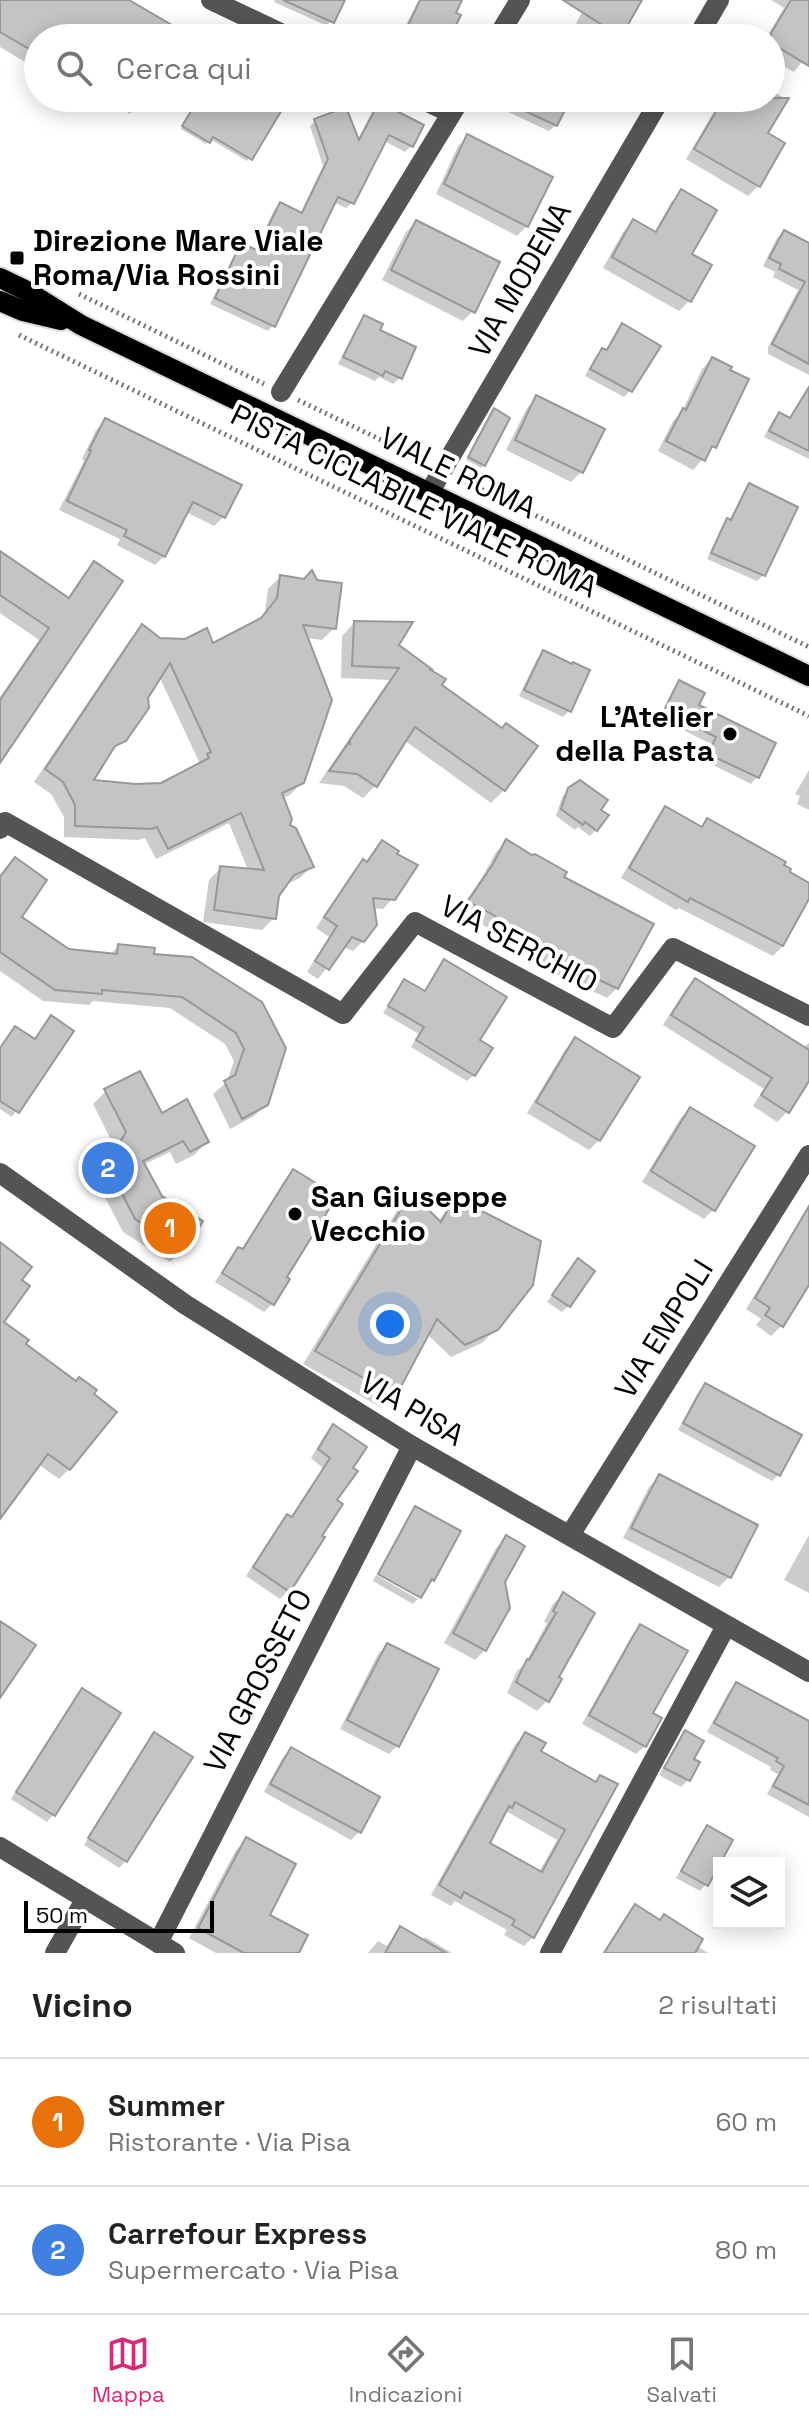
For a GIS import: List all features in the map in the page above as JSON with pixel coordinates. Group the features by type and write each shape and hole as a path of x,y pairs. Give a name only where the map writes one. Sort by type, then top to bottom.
{"main road":[{"name":"VIALE ROMA","path":"0,278 81,325 809,676"},
{"name":"VIALE ROMA","path":"0,301 23,311 81,325"}],"street":[{"path":"211,0 262,24"},
{"path":"505,24 520,0"},
{"path":"705,24 719,0"},
{"path":"281,392 452,112"},
{"name":"VIA MODENA","path":"429,493 653,112"},
{"name":"VIA SERCHIO","path":"0,829 5,822 343,1014 415,922 613,1028 673,948 809,1016"},
{"name":"VIA EMPOLI","path":"570,1535 809,1155"},
{"name":"VIA PISA","path":"0,1173 186,1305 412,1446 809,1672"},
{"name":"VIA GROSSETO","path":"166,1948 412,1446"},
{"path":"550,1953 726,1626"},
{"path":"0,1847 166,1948"},
{"path":"55,1953 85,1900"}],"path":[{"name":"PISTA CICLABILE VIALE ROMA","path":"71,291 809,647"},
{"name":"PISTA CICLABILE VIALE ROMA","path":"13,332 809,716"}],"building":[{"path":"0,0 129,0 170,24 24,24 24,46 0,32"},
{"path":"283,0 345,0 334,23"},
{"path":"420,0 462,0 456,13 461,15 457,24 409,24"},
{"path":"563,0 642,0 628,24 601,24"},
{"path":"791,0 809,0 809,66 785,51 785,24 776,24"},
{"path":"190,112 281,112 252,160 213,137 210,143 182,126"},
{"path":"333,112 348,112 359,140 374,112 399,112 424,125 413,147 389,135 354,204 338,197 275,327 215,298 241,243 257,250 280,202 302,213 328,159 314,119"},
{"path":"527,112 564,112 557,126"},
{"path":"716,112 781,112 768,133 785,143 760,187 694,149"},
{"path":"467,134 553,177 528,227 444,184"},
{"path":"681,189 717,210 692,254 712,265 691,302 612,257 633,219 656,232"},
{"path":"416,220 500,262 475,313 391,270"},
{"path":"784,230 809,243 809,364 772,344 805,282 779,269 781,264 769,258"},
{"path":"364,315 383,324 380,330 416,347 402,379 385,371 383,376 343,357"},
{"path":"622,323 661,346 632,392 590,369 602,348 607,350"},
{"path":"712,357 749,379 716,448 712,446 705,461 666,441 683,408 686,410"},
{"path":"809,387 809,451 769,431 779,412 790,418"},
{"path":"536,395 605,429 583,473 515,440"},
{"path":"494,408 510,418 485,466 468,457"},
{"path":"105,418 242,485 225,518 193,502 165,557 124,536 127,530 67,501"},
{"path":"749,483 798,507 765,576 711,553 727,518 731,520"},
{"path":"0,551 69,598 94,561 123,581 0,763 0,700 49,628 0,595"},
{"path":"312,570 317,580 342,583 336,629 303,625 332,700 304,783 282,793 292,819 290,825 296,828 314,867 294,875 279,896 276,919 214,910 220,866 264,870 241,813 168,849 157,827 75,826 75,805 63,782 45,769 142,624 160,638 185,639 207,628 213,643 261,618 277,598 280,575 304,579","holes":["170,663 211,752 207,754 209,758 161,783 94,780 115,746 126,741 149,708 148,698"]},
{"path":"354,621 413,622 399,645 446,679 442,685 502,728 506,723 538,746 505,791 415,727 377,787 357,774 329,771 349,742 350,745 350,740 399,668 352,666"},
{"path":"543,650 590,670 571,712 524,690"},
{"path":"679,680 705,693 699,705 776,743 759,778 708,754 716,737 664,711"},
{"path":"580,780 608,800 601,810 609,815 597,831 561,809 568,788"},
{"path":"665,806 702,827 707,818 786,862 784,865 791,869 790,872 809,883 809,899 783,946 690,898 688,902 629,868"},
{"path":"506,839 567,872 564,877 654,924 618,989 555,959 557,955 502,925 495,916 468,901"},
{"path":"382,840 399,851 397,854 418,865 395,900 373,898 377,925 364,942 352,937 329,970 315,961 337,926 324,917 363,859 367,862"},
{"path":"15,857 47,880 22,917 69,949 117,954 118,944 155,948 154,954 192,957 262,1002 286,1048 268,1105 242,1119 224,1081 235,1075 244,1049 236,1033 182,997 102,990 102,994 55,990 0,952 0,877"},
{"path":"444,959 507,997 480,1040 493,1048 475,1076 416,1040 424,1027 388,1006 404,979 425,991"},
{"path":"695,978 809,1050 809,1081 789,1113 761,1095 772,1078 671,1015"},
{"path":"51,1015 74,1031 19,1113 0,1101 0,1048 15,1026 35,1039"},
{"path":"575,1037 640,1077 600,1141 536,1102"},
{"path":"140,1071 162,1113 187,1099 209,1142 190,1152 183,1141 143,1161 162,1196 203,1221 185,1250 135,1219 107,1164 126,1132 104,1089"},
{"path":"690,1107 755,1146 715,1211 651,1171"},
{"path":"293,1169 337,1196 287,1277 290,1279 274,1305 222,1273 238,1247 243,1249"},
{"path":"411,1193 441,1222 453,1200 474,1207 541,1241 533,1285 498,1330 465,1345 437,1319 396,1396 315,1351"},
{"path":"809,1206 809,1285 783,1327 765,1315 770,1308 755,1298"},
{"path":"0,1242 32,1267 22,1280 30,1286 4,1322 29,1340 26,1344 76,1381 79,1377 97,1390 94,1394 117,1412 70,1470 48,1454 0,1519"},
{"path":"578,1258 595,1271 570,1307 552,1295"},
{"path":"705,1383 802,1435 780,1476 683,1423"},
{"path":"333,1424 367,1447 353,1468 358,1471 337,1500 343,1504 290,1592 253,1567 287,1514 292,1517 330,1458 318,1449"},
{"path":"659,1474 758,1525 731,1578 631,1528"},
{"path":"415,1506 461,1531 434,1581 432,1579 421,1598 378,1574"},
{"path":"506,1535 525,1546 505,1582 510,1608 486,1651 453,1633"},
{"path":"563,1592 595,1613 559,1677 562,1679 549,1702 516,1682 556,1613 553,1611"},
{"path":"0,1621 36,1645 0,1698"},
{"path":"640,1624 688,1651 653,1713 662,1718 646,1747 589,1715"},
{"path":"387,1643 439,1669 399,1747 347,1720"},
{"path":"736,1682 809,1721 809,1805 773,1786 784,1766 776,1761 778,1758 714,1723"},
{"path":"82,1688 121,1713 55,1816 16,1792"},
{"path":"685,1730 704,1741 694,1759 700,1762 690,1781 664,1768"},
{"path":"154,1732 193,1757 127,1862 88,1838"},
{"path":"525,1732 546,1743 541,1751 596,1782 600,1775 618,1784 534,1938 512,1925 515,1920 464,1892 461,1898 439,1885","holes":["515,1802 565,1830 542,1872 490,1843 509,1806 512,1808"]},
{"path":"291,1747 380,1797 361,1833 270,1784"},
{"path":"707,1825 733,1840 724,1857 713,1857 713,1877 708,1886 681,1871"},
{"path":"246,1837 296,1864 270,1915 308,1935 299,1953 244,1953 198,1928"},
{"path":"635,1904 660,1920 664,1914 703,1939 695,1953 604,1953"},
{"path":"400,1926 446,1953 385,1953"}],"place":[{"name":"Direzione Mare Viale Roma/Via Rossini","path":"17,258"},
{"name":"L'Atelier della Pasta","path":"730,734"},
{"name":"Carrefour Express","path":"108,1168"},
{"name":"San Giuseppe Vecchio","path":"295,1214"},
{"name":"Summer","path":"170,1228"}]}
